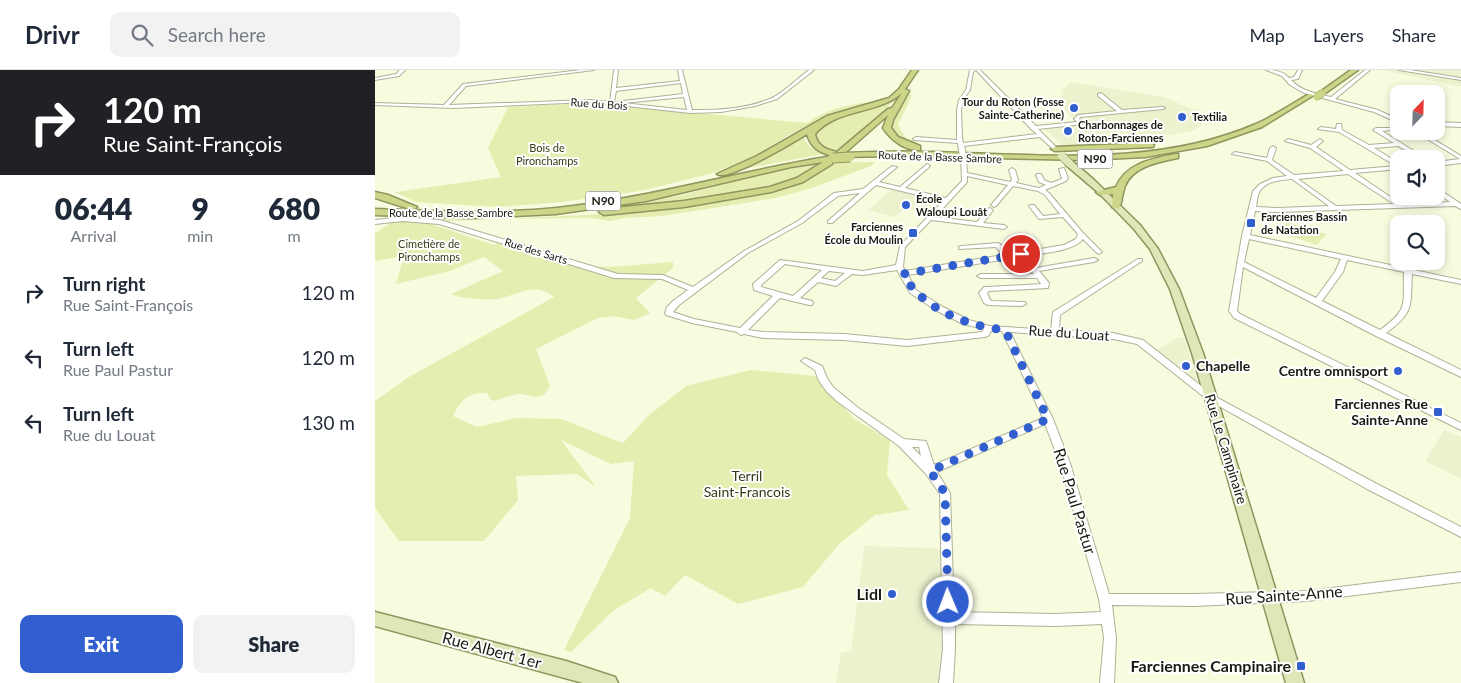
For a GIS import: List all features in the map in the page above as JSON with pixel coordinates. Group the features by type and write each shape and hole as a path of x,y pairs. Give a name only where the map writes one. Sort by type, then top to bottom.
{"highway":[{"path":"915,70 887,122 889,133 895,139 911,146 952,154"},
{"path":"844,154 879,120 905,90 919,70"},
{"name":"Route de la Basse Sambre","path":"375,208 457,210 555,207 609,200 830,159 844,154 900,152 1057,161 1128,158 1209,147 1266,130 1347,70"},
{"name":"Route de la Basse Sambre","path":"844,154 1058,158 1125,156 1183,148 1235,136 1289,112 1355,70"},
{"path":"609,200 712,177 737,169 823,122 885,101 905,90"},
{"path":"823,122 813,131 811,138 816,147 836,156 871,159 938,155"},
{"path":"985,156 1059,153 1192,143 1235,136"},
{"path":"1116,207 1118,189 1125,176 1141,166 1209,147"},
{"path":"985,156 1021,163 1070,164"},
{"path":"497,214 609,212 714,200 792,183 812,173 830,159"},
{"name":"Route de la Basse Sambre","path":"375,212 471,215 556,211 646,198 791,165 830,159"},
{"path":"1100,192 1111,192 1118,189"},
{"path":"375,195 383,195 406,207 457,210"},
{"path":"375,217 396,214 471,215"}],"main road":[{"name":"Rue Le Campinaire","path":"1059,153 1116,207 1151,245 1165,268 1185,316 1211,398 1295,683"},
{"name":"Rue Albert 1er","path":"375,619 566,669 609,683"}],"street":[{"path":"375,70 382,70"},
{"path":"375,79 397,75 403,70"},
{"path":"445,106 465,85 592,70"},
{"path":"616,70 615,90 611,104 685,94"},
{"path":"680,70 690,112"},
{"name":"Rue du Bois","path":"375,104 445,106 590,101 690,112 727,110 762,103 780,95 812,70"},
{"path":"901,270 902,247 965,181 961,145 961,100 968,90 971,71 974,70"},
{"path":"978,70 1059,153"},
{"path":"1268,70 1281,74 1306,92 1376,111 1390,118"},
{"path":"1287,79 1296,78 1300,70"},
{"path":"1332,99 1368,70"},
{"path":"1401,70 1461,79"},
{"path":"615,90 682,82"},
{"path":"1101,94 1121,112"},
{"path":"1033,128 1081,123 1076,119 1077,116 1163,108"},
{"path":"1445,124 1461,125"},
{"path":"1321,130 1340,128 1390,160"},
{"path":"1389,129 1376,130 1410,150"},
{"path":"916,139 961,145 1041,136"},
{"path":"1430,140 1461,160"},
{"path":"1288,141 1313,147 1390,199"},
{"path":"1313,147 1320,141"},
{"path":"1368,147 1401,144"},
{"path":"1269,160 1273,148"},
{"path":"1235,154 1269,160 1335,208"},
{"path":"1445,163 1461,160"},
{"path":"901,189 927,166"},
{"path":"830,222 895,167"},
{"path":"1390,167 1275,179 1259,186 1256,191 1245,236 1232,305 1237,316 1461,427"},
{"path":"1040,190 1064,180 1062,169"},
{"path":"979,224 1015,180 1012,170"},
{"path":"965,174 1013,183 1040,190 1047,194 1099,252"},
{"path":"1039,174 1041,181 1051,185"},
{"path":"875,183 947,200"},
{"path":"865,191 837,194 800,222 746,252 676,303 670,308 669,313 673,316 741,332 788,336 844,337 907,343 985,334 989,328"},
{"path":"1445,196 1458,205"},
{"path":"1253,209 1260,211 1399,205"},
{"path":"1445,205 1458,205"},
{"path":"1032,206 1047,225"},
{"path":"1041,218 1065,215"},
{"name":"Rue des Sarts","path":"375,222 403,218 440,222 617,276 663,277 694,290"},
{"path":"931,218 1004,228"},
{"path":"809,304 757,288 757,284 783,262 872,273 1065,247 1076,243 1081,234"},
{"path":"1245,236 1461,282"},
{"path":"961,248 993,244 1002,248 1008,256"},
{"path":"1021,254 1045,286 987,289 983,293 987,301 991,303 1022,304"},
{"path":"1317,302 1339,272 1345,258"},
{"path":"981,276 1036,273 1094,260"},
{"path":"1055,332 1056,314 1140,260"},
{"path":"1240,263 1461,374"},
{"path":"795,299 828,268"},
{"name":"Rue du Louat","path":"901,270 913,290 940,310 966,322 1005,330 1113,336 1140,342 1211,398 1345,472 1461,532"},
{"path":"815,279 834,286 851,271"},
{"path":"1379,334 1401,319 1407,312 1408,271"},
{"path":"741,332 778,295"},
{"name":"Rue Paul Pastur","path":"1005,330 1048,419 1065,463 1105,599 1110,638 1107,683"},
{"path":"805,361 819,368 820,377 846,405 887,431 902,443 923,444 930,471 945,493 949,618 949,649 945,683"},
{"path":"930,471 1048,419"},
{"name":"Rue Sainte-Anne","path":"1105,599 1307,596 1461,577"},
{"path":"949,618 1056,620 1107,618"}],"shaded area":[{"path":"1383,70 1461,70 1461,86 1456,86"},
{"path":"1071,82 1164,97 1194,110 1206,118 1201,126 1191,131 1171,135 1108,137 1102,145 1064,147 1041,126 1076,123 1064,108 1061,91"},
{"name":"École Waloupi Louât","path":"892,189 937,198 942,202 930,213 905,208 895,217 868,210"},
{"path":"1184,337 1197,380 1194,381 1157,350 1177,338"},
{"path":"1444,430 1461,437 1461,479 1425,461"},
{"path":"864,546 937,548 941,551 945,651 940,683 836,683 841,653 851,651"}],"green space":[{"path":"910,94 912,95 898,125 906,138 922,145 898,138 894,133 895,120"},
{"path":"896,99 880,115 835,152 825,150 814,141 818,128 828,120 846,112"},
{"name":"Bois de Pironchamps","path":"875,102 819,120 787,136 756,156 710,174 640,191 563,202 497,207 416,202 395,192 501,177 488,148 508,107 588,103 807,123 822,114 839,108"},
{"path":"798,138 804,138 809,146 822,154 743,169"},
{"path":"834,162 875,162 871,166 809,189 776,198 662,216 625,218 610,221 591,218 504,219 644,212 769,193 793,186 812,177"},
{"path":"821,163 792,181 749,193 682,203 615,209 604,208 683,195 761,174"},
{"path":"396,216 494,219 450,221 391,218"},
{"path":"396,220 431,224 494,245 499,242 579,266 610,267 673,262 673,268 636,298 650,313 634,320 614,316 598,318 536,349 550,386 543,395 536,397 516,394 495,401 490,399 487,393 475,394 462,401 453,416 477,427 516,418 561,419 623,443 648,416 686,386 751,370 817,376 854,419 890,440 887,475 909,510 875,515 839,544 803,587 738,604 685,575 665,596 651,588 614,610 571,652 564,650 630,518 634,461 611,464 561,440 596,487 577,474 516,476 518,500 484,541 399,541 375,508 375,401 409,377 554,297 535,289 491,299 469,298 451,294 503,271 484,257 450,271 396,284 404,256 375,261 375,233"},
{"path":"1287,222 1326,234 1317,245 1278,232"}],"place":[{"name":"Tour du Roton (Fosse Sainte-Catherine)","path":"1074,108"},
{"name":"Textilia","path":"1182,117"},
{"name":"Charbonnages de Roton-Farciennes","path":"1068,131"},
{"name":"École Waloupi Louât","path":"906,205"},
{"name":"Farciennes Bassin de Natation","path":"1251,223"},
{"name":"Farciennes École du Moulin","path":"913,233"},
{"name":"Chapelle","path":"1186,366"},
{"name":"Centre omnisport","path":"1398,371"},
{"name":"Farciennes Rue Sainte-Anne","path":"1438,412"},
{"name":"Lidl","path":"892,594"},
{"name":"Farciennes Campinaire","path":"1301,666"}],"route":[{"path":"948,602 945,493 930,471 1048,419 1005,330 966,322 940,310 913,290 903,274 1021,254"}],"park label":[{"name":"Cimetière de Pironchamps","path":"429,250"},
{"name":"Terril Saint-Francois","path":"747,484"}]}
